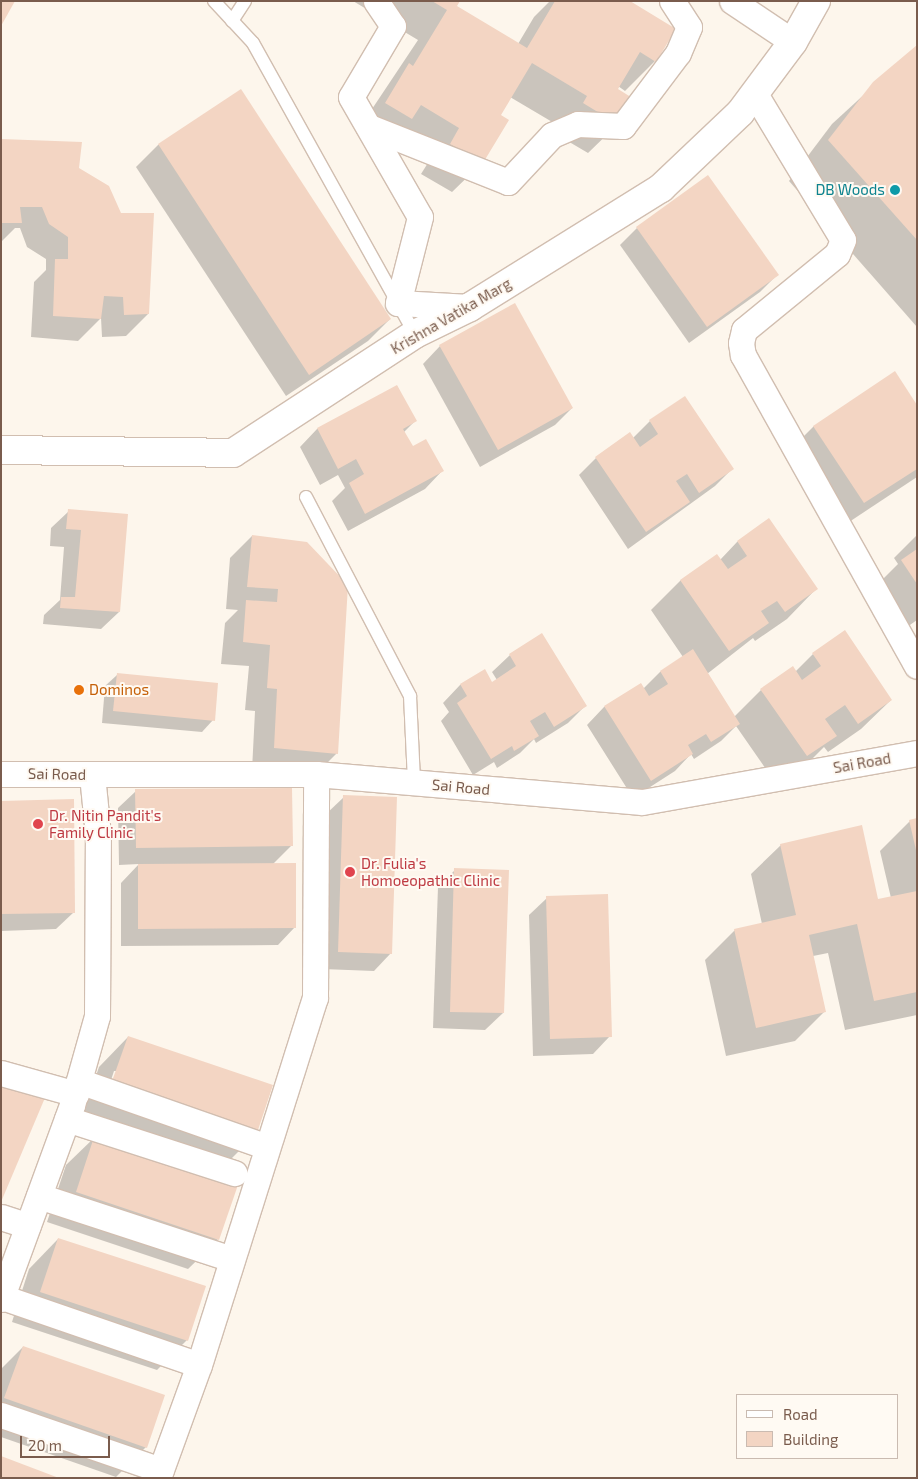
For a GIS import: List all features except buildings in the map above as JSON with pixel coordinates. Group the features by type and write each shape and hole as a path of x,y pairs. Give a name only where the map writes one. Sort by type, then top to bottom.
{"street":[{"path":"376,1 393,26 351,97 372,128 420,217 398,303 470,307"},
{"path":"372,128 508,182 552,135 578,124 623,126 678,53 689,28 672,1"},
{"path":"732,1 793,42"},
{"name":"Krishna Vatika Marg","path":"1,450 233,453 415,334 470,307 661,188 740,113 793,42 816,1"},
{"path":"755,94 842,240 836,254 744,330 741,343 744,356 917,666"},
{"name":"Sai Road","path":"1,774 316,774 642,802 917,753"},
{"path":"92,774 98,835 98,1016 67,1119 2,1298 199,1365"},
{"path":"1,1415 159,1474 199,1365 314,998 316,774"},
{"path":"1,1073 77,1087 267,1147"},
{"path":"67,1119 234,1173"},
{"path":"39,1196 232,1259"},
{"path":"1,1217 28,1226"}],"lane":[{"path":"214,1 254,43 415,334"},
{"path":"232,21 245,1"},
{"path":"306,497 410,696 414,782"}],"place":[{"name":"DB Woods","path":"895,190"},
{"name":"Dominos","path":"79,690"},
{"name":"Dr. Nitin Pandit's Family Clinic","path":"38,824"},
{"name":"Dr. Fulia's Homoeopathic Clinic","path":"350,872"}]}
